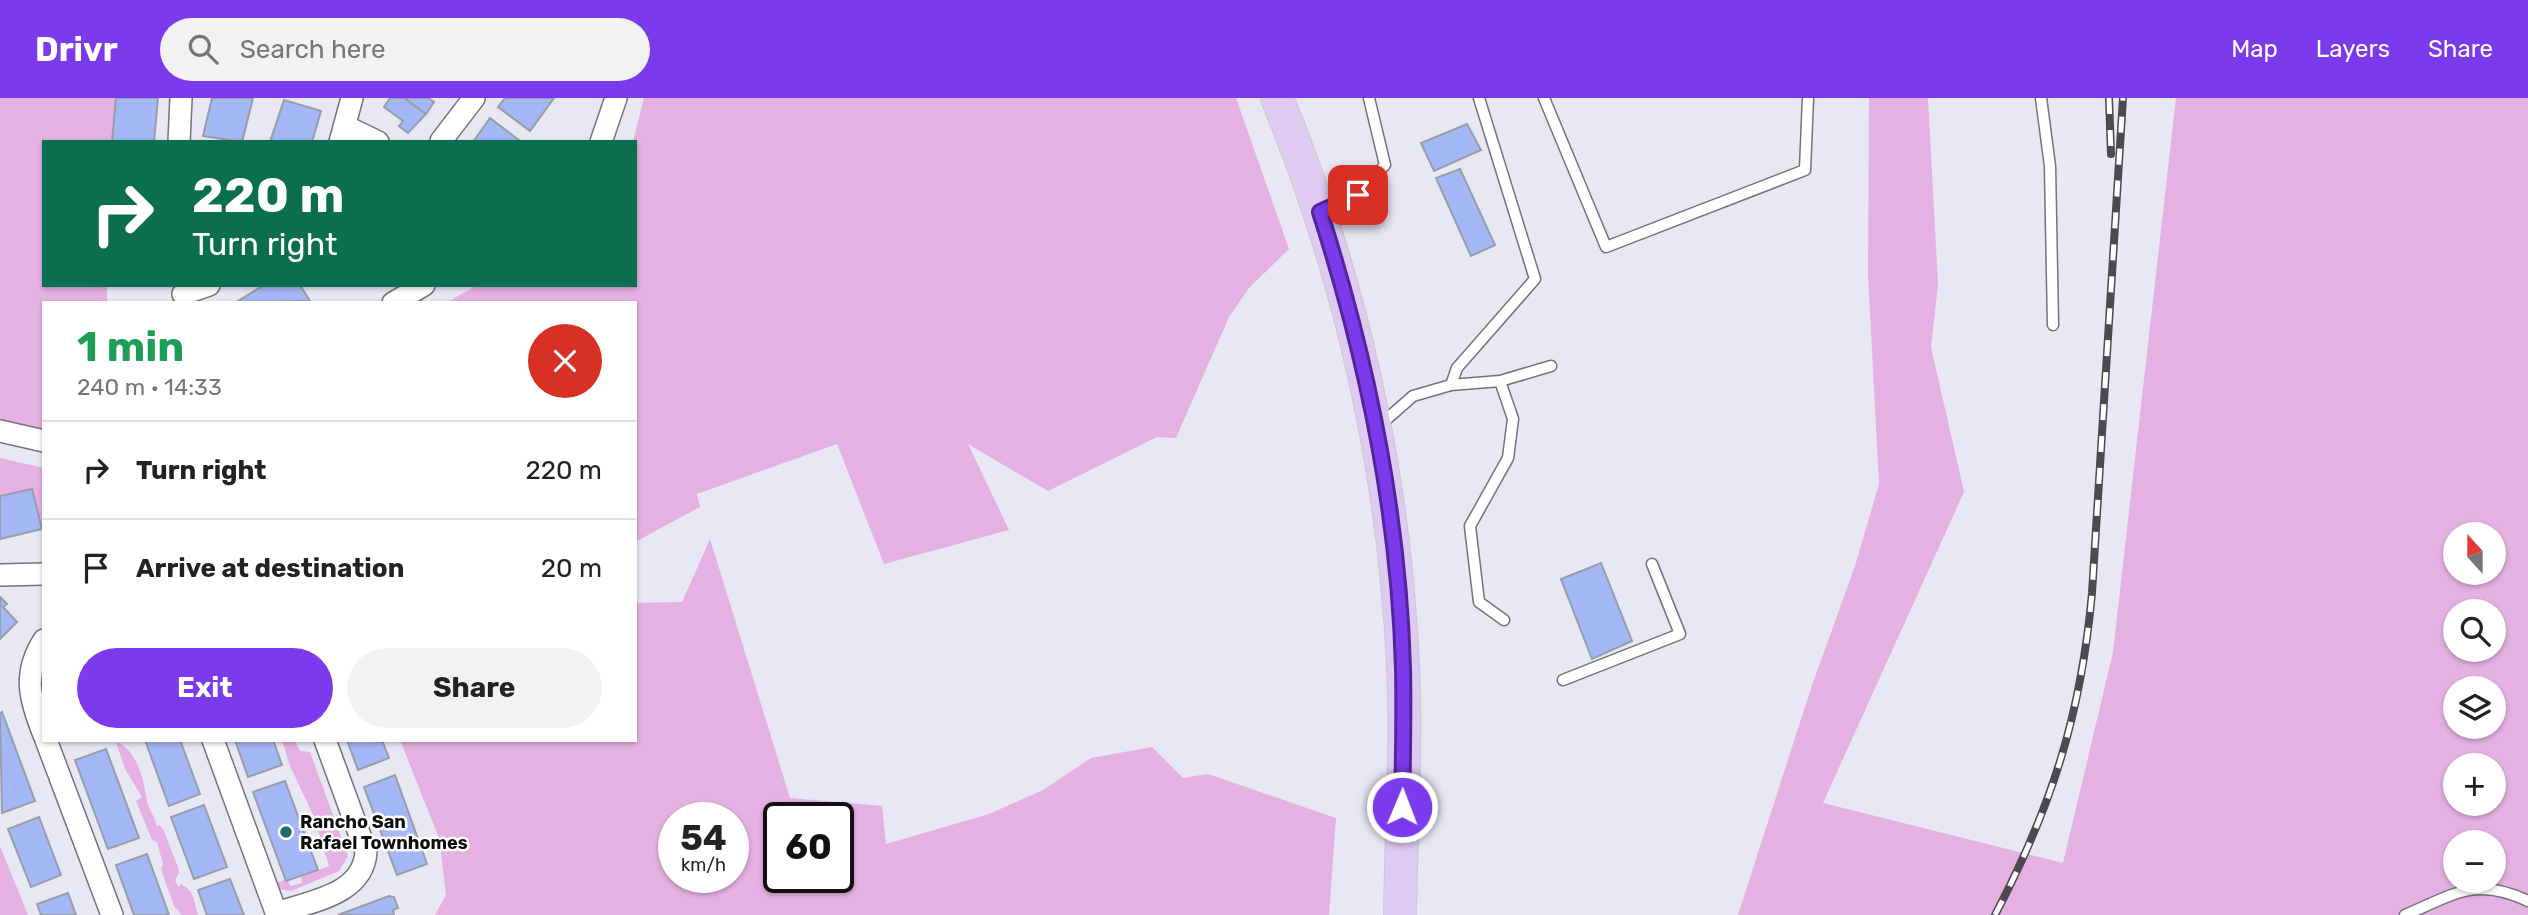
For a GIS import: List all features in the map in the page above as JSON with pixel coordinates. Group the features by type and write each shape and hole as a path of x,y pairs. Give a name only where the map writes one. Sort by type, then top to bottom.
{"main road":[{"path":"1277,98 1320,212 1352,323 1375,429 1393,542 1403,668 1400,915"}],"street":[{"path":"179,140 181,98"},
{"path":"352,98 342,134 368,140"},
{"path":"442,140 474,98"},
{"path":"602,140 616,98"},
{"path":"184,294 203,287"},
{"path":"396,301 421,287"},
{"path":"0,431 42,441"},
{"path":"0,575 42,574"},
{"path":"42,644 29,673 29,691 42,721"},
{"path":"51,742 112,915"},
{"path":"214,742 277,914 352,885 365,866 366,852 327,742"}],"lane":[{"path":"1320,212 1358,195 1385,165 1368,98"},
{"path":"1451,385 1457,368 1535,279 1479,98"},
{"path":"1544,98 1606,247 1805,170 1808,98"},
{"path":"2041,98 2050,166 2053,325"},
{"path":"1375,429 1413,396 1451,385 1500,381 1551,366"},
{"path":"1500,381 1513,419 1508,458 1470,526 1479,602 1504,620"},
{"path":"1563,680 1680,634 1653,564"},
{"path":"2405,915 2478,886 2504,889 2528,901"}],"shaded area":[{"path":"0,98 116,98 112,140 42,140 42,287 107,287 107,301 42,301 42,441 0,431"},
{"path":"644,98 1236,98 1289,249 1249,288 1229,317 1176,438 1157,437 1048,491 968,444 1009,530 884,564 837,444 697,494 700,507 637,541 637,301 449,301 474,287 637,287 637,140 634,140"},
{"path":"1869,98 1928,98 1938,284 1931,347 1964,492 1823,803 2063,863 2113,652 2176,98 2528,98 2528,915 1738,915 1811,688 1855,566 1879,484 1868,275"},
{"path":"0,458 42,468 42,529 32,489 0,496"},
{"path":"710,539 790,798 836,802 763,802 763,893 854,893 854,804 882,806 886,844 989,814 1043,790 1091,758 1152,747 1183,778 1208,774 1336,818 1329,915 435,915 446,895 439,838 401,742 637,742 637,603 682,602"},
{"path":"116,742 135,759 148,805 157,827 159,825 163,829 178,867 179,873 175,880 179,888 180,884 185,886 191,893 198,915 182,915 174,906 161,869 163,864 157,842 152,840 136,801 142,797 125,769"},
{"path":"283,742 295,742 300,751 310,752 348,856 339,871 291,891 278,889 275,884 286,879 291,886 302,883 301,877 329,866 314,817 290,766"},
{"path":"0,846 28,915 0,915"}],"building":[{"path":"116,98 158,98 154,140 112,140"},
{"path":"212,98 253,98 242,140 203,136"},
{"path":"390,98 404,98 426,114 408,133 399,126 403,121 384,107"},
{"path":"404,98 428,98 434,102 426,114"},
{"path":"505,98 554,98 530,131 498,107"},
{"path":"284,100 321,111 313,140 271,140"},
{"path":"490,118 519,140 474,140"},
{"path":"1467,124 1481,150 1434,171 1421,143"},
{"path":"1460,169 1495,245 1471,256 1436,178"},
{"path":"261,287 301,287 310,301 238,301"},
{"path":"32,489 42,529 0,539 0,496"},
{"path":"1601,563 1632,641 1592,659 1561,579"},
{"path":"0,597 7,604 3,607 17,622 0,639"},
{"path":"2,712 35,801 2,813 0,713"},
{"path":"146,742 181,742 200,794 169,806"},
{"name":"Rancho San Rafael Townhomes","path":"236,742 274,742 282,765 248,777"},
{"name":"Rancho San Rafael Townhomes","path":"348,742 383,742 389,758 358,770"},
{"path":"106,749 139,838 108,849 75,760"},
{"name":"Rancho San Rafael Townhomes","path":"395,775 427,864 397,875 364,787"},
{"name":"Rancho San Rafael Townhomes","path":"285,781 318,870 286,881 253,792"},
{"path":"204,805 227,867 194,879 171,817"},
{"path":"39,817 61,875 31,887 8,829"},
{"path":"147,854 169,915 134,915 116,865"},
{"path":"230,879 244,915 207,915 198,890"},
{"path":"68,893 76,915 41,915 37,904"},
{"name":"Rancho San Rafael Townhomes","path":"389,896 394,897 398,908 393,910 394,915 338,915"}],"railway":[{"path":"2109,98 2111,154"},
{"path":"1995,915 2033,836 2061,759 2072,720 2087,637 2123,98"}],"place":[{"name":"Rancho San Rafael Townhomes","path":"286,832"}],"route":[{"path":"1358,195 1320,212 1352,323 1369,397 1393,542 1403,668 1402,807"}]}
